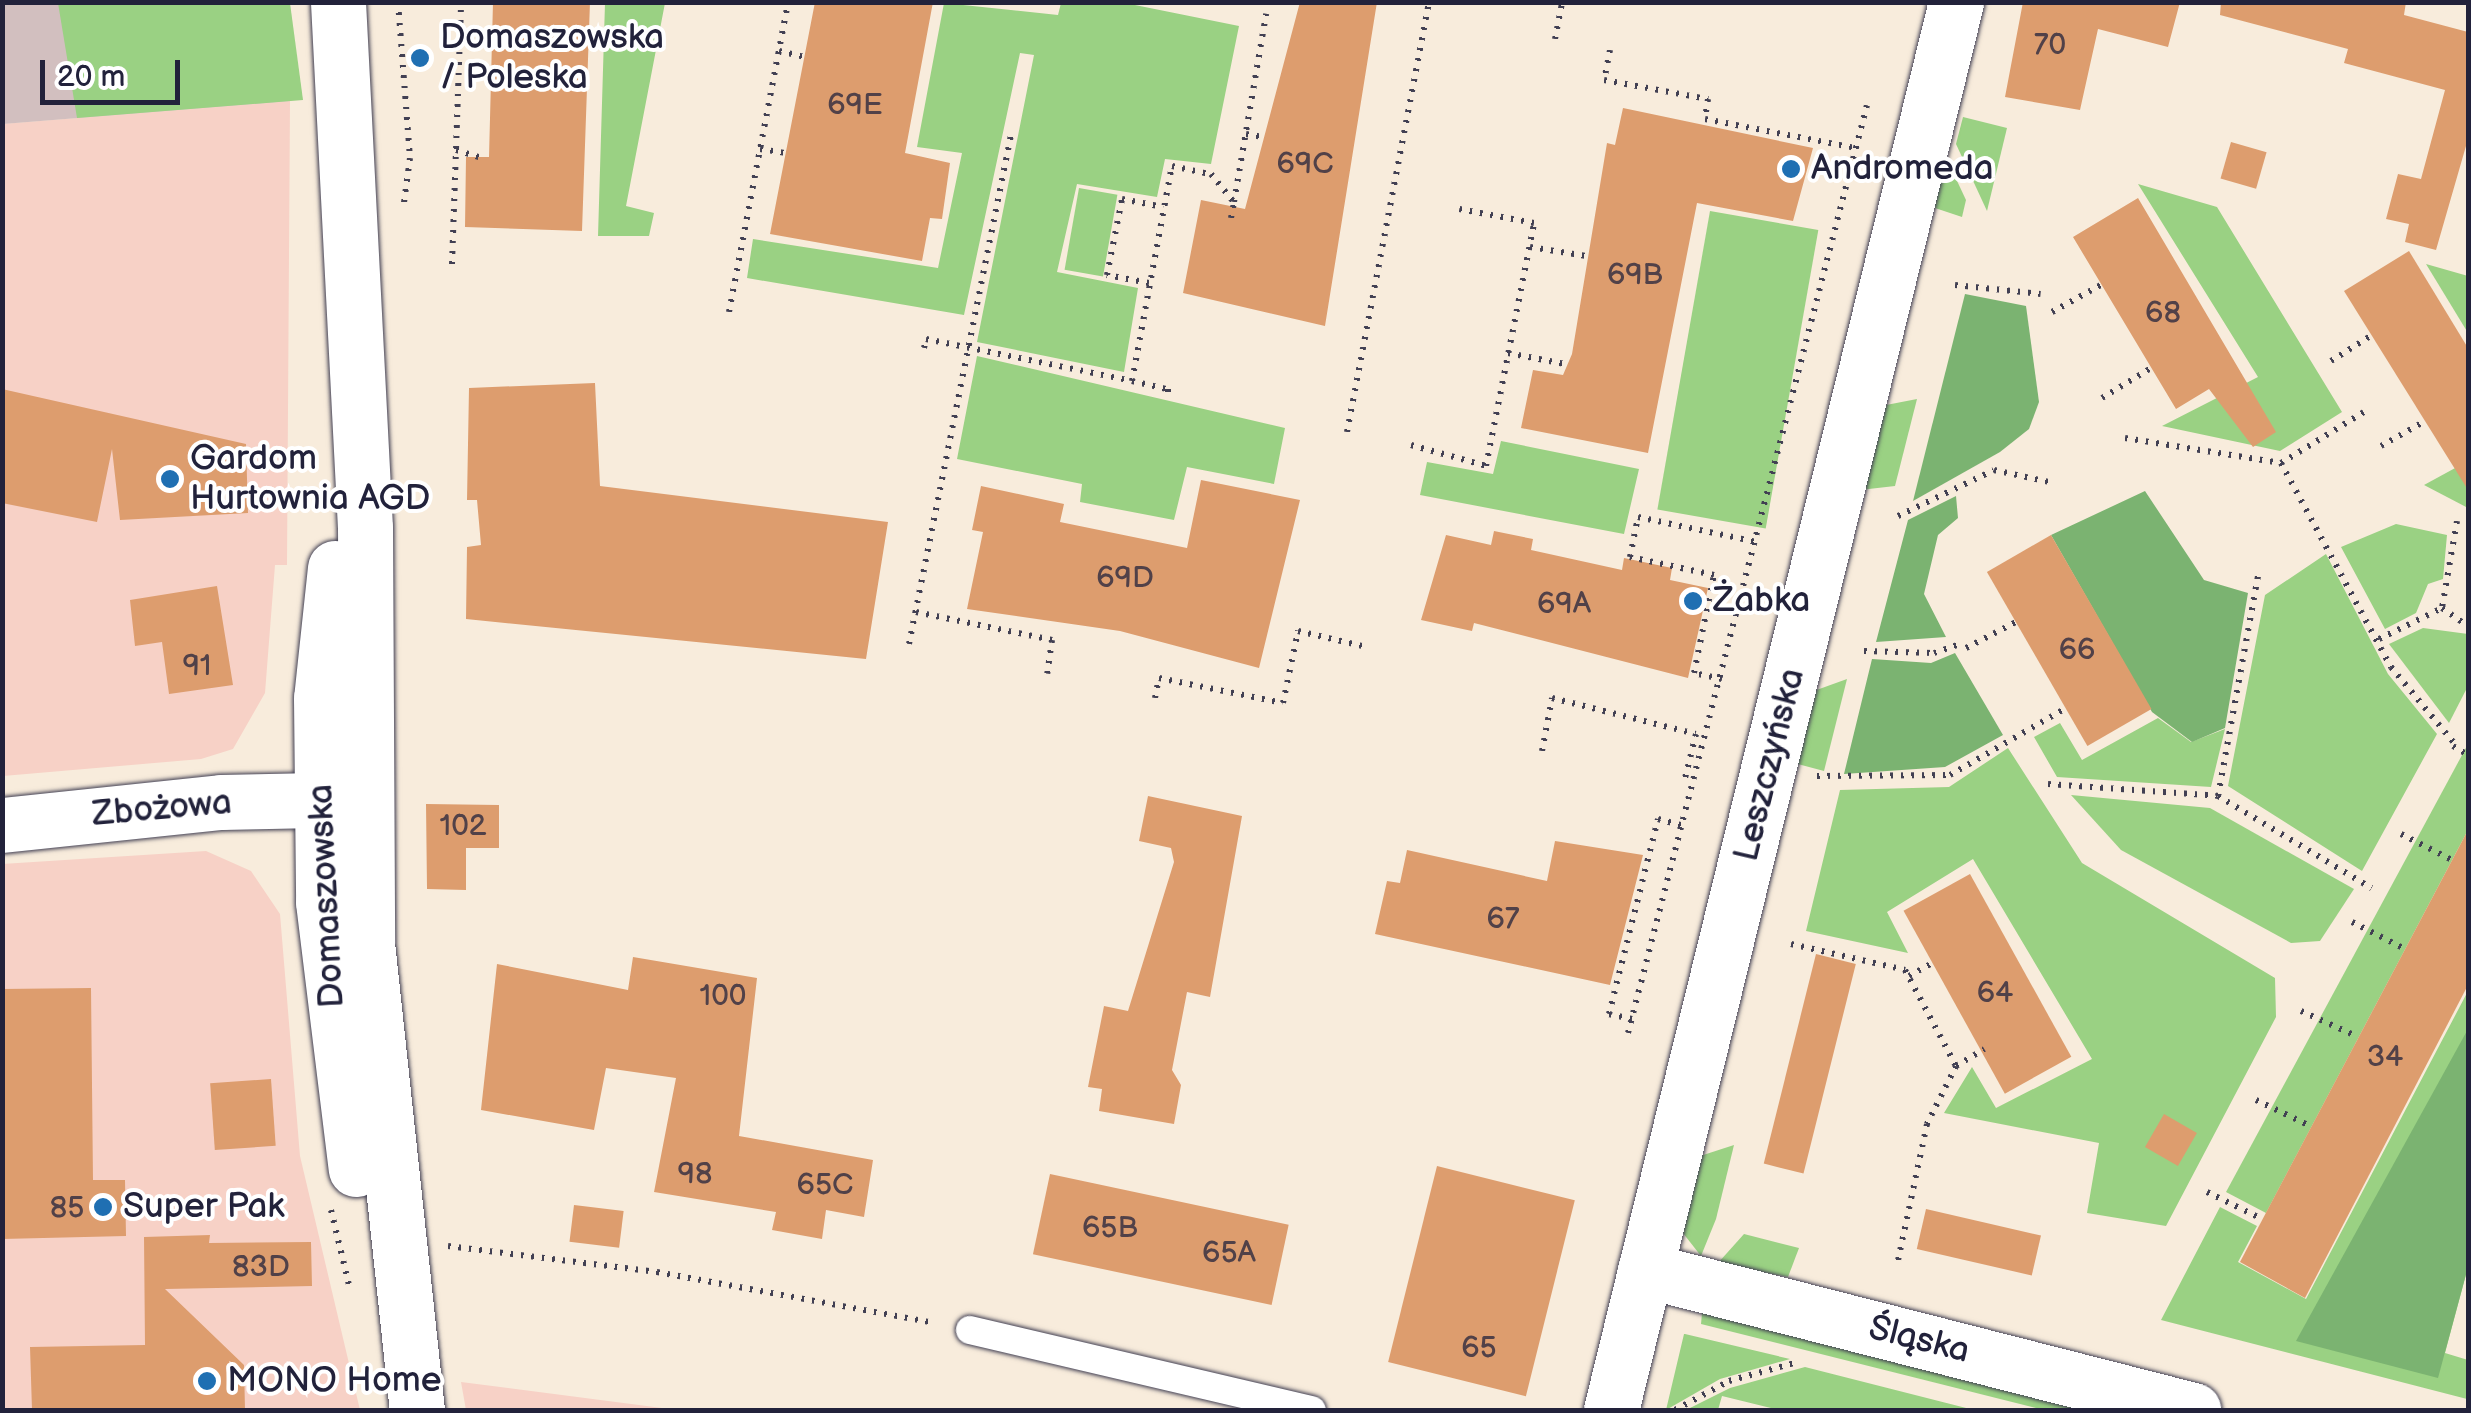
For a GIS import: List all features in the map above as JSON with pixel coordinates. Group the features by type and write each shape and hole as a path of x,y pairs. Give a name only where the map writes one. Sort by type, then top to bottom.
{"street":[{"name":"Domaszowska","path":"338,2 350,109 355,414 321,698 343,800 414,1390"},
{"name":"Leszczyńska","path":"1611,1410 1956,2"},
{"name":"Zbożowa","path":"2,825 343,800"},
{"name":"Śląska","path":"1645,1270 2193,1410"}],"lane":[{"path":"970,1330 1312,1410"}],"path":[{"path":"452,264 461,2"},
{"path":"729,312 788,2"},
{"path":"1347,432 1430,2"},
{"path":"1555,39 1562,2"},
{"path":"1231,218 1266,14"},
{"path":"460,35 492,36"},
{"path":"1610,50 1604,80 1708,99 1704,121 1856,148"},
{"path":"778,51 804,57"},
{"path":"1628,1033 1867,105"},
{"path":"909,644 1012,130"},
{"path":"1246,134 1264,137"},
{"path":"760,149 785,153"},
{"path":"456,150 479,157"},
{"path":"1132,381 1172,166 1211,174 1234,202"},
{"path":"1150,284 1107,275 1122,200 1163,207"},
{"path":"1411,445 1486,466 1534,223 1459,208"},
{"path":"1530,247 1586,256"},
{"path":"2052,312 2101,284"},
{"path":"1955,285 2041,294"},
{"path":"2331,361 2372,334"},
{"path":"924,348 926,339 1168,388 1168,398"},
{"path":"1508,353 1565,364"},
{"path":"2102,398 2151,368"},
{"path":"2125,438 2280,462 2364,412"},
{"path":"2382,446 2424,421"},
{"path":"2280,462 2379,638 2454,745 2468,755"},
{"path":"1898,516 1994,470 2049,482"},
{"path":"1722,679 1694,673 1714,575 1630,557 1638,517 1756,542"},
{"path":"2442,608 2457,520"},
{"path":"2218,796 2258,575"},
{"path":"2379,638 2442,608"},
{"path":"2442,608 2468,626"},
{"path":"915,612 1052,640 1046,674"},
{"path":"1864,651 1934,654 1965,646 2016,622"},
{"path":"1155,698 1158,678 1283,703 1298,631 1367,647"},
{"path":"1542,751 1552,698 1696,734 1684,782"},
{"path":"1704,749 1842,782 1950,776 2068,707"},
{"path":"2048,784 2218,796 2371,888"},
{"path":"1632,1019 1609,1014 1658,819 1684,826"},
{"path":"2402,834 2452,860"},
{"path":"2352,922 2403,948"},
{"path":"1791,944 1909,976 1934,962"},
{"path":"1909,976 1956,1066"},
{"path":"2302,1010 2354,1034"},
{"path":"1897,1265 1927,1124 1956,1066 1984,1049"},
{"path":"2256,1100 2312,1127"},
{"path":"2207,1192 2262,1219"},
{"path":"328,1202 354,1307"},
{"path":"433,1244 658,1272 970,1330"},
{"path":"1676,1410 1729,1381 1808,1359"}],"shaded area":[{"path":"3,3 279,3 290,101 3,124"},
{"path":"290,101 287,565 275,565 265,693 233,749 201,759 3,776 2,124"},
{"path":"206,851 251,871 280,914 300,1156 360,1410 3,1410 2,864"},
{"path":"461,1382 662,1408 682,1410 466,1410"}],"green space":[{"path":"58,3 290,3 303,100 77,118"},
{"path":"605,3 665,3 626,206 654,213 649,236 598,236"},
{"path":"944,3 1058,15 1061,3 1125,3 1239,26 1211,164 1165,159 1157,197 1077,184 1057,272 1138,288 1124,372 977,342 1034,55 1020,53 964,315 747,278 753,239 938,268 962,153 917,147"},
{"path":"1963,117 2007,128 1987,211 1956,144"},
{"path":"1943,151 1966,200 1962,217 1929,206"},
{"path":"2138,184 2217,207 2342,412 2280,451 2162,426 2258,377"},
{"path":"1079,188 1117,195 1103,277 1065,270"},
{"path":"1710,211 1818,230 1766,528 1657,509"},
{"path":"2426,264 2468,276 2468,333"},
{"path":"1965,294 2026,306 2039,402 2029,429 2000,452 1913,501"},
{"path":"977,356 1285,428 1274,484 1187,467 1174,520 1080,502 1082,484 957,459"},
{"path":"1917,399 1895,486 1860,490 1881,406"},
{"path":"1501,441 1639,469 1624,534 1420,495 1427,462 1493,474"},
{"path":"2468,461 2468,508 2424,485"},
{"path":"2145,491 2204,580 2248,593 2225,728 2192,742 2152,712 2051,535"},
{"path":"1956,496 1958,518 1938,535 1924,594 1946,637 1876,642 1908,520"},
{"path":"2396,524 2447,535 2443,579 2428,584 2416,613 2385,629 2341,547"},
{"path":"2326,554 2388,674 2437,734 2362,871 2228,786 2265,595"},
{"path":"2423,628 2468,634 2468,686 2449,723 2389,644"},
{"path":"1955,653 2003,735 1945,767 1844,774 1872,659 1931,663"},
{"path":"1847,679 1824,771 1794,763 1811,692"},
{"path":"2158,718 2191,742 2225,729 2211,787 2057,777 2034,737 2060,723 2082,760"},
{"path":"2468,744 2468,830 2266,1213 2226,1192"},
{"path":"2008,748 2082,863 2275,978 2276,1017 2166,1226 2087,1213 2099,1143 1944,1113 1972,1067 1996,1108 2092,1059 1973,859 1887,912 1908,953 1806,931 1840,790 1949,787"},
{"path":"2071,795 2210,808 2354,889 2320,941 2291,943 2121,850"},
{"path":"2468,991 2468,1267 2445,1353 2468,1360 2467,1399 2161,1320 2220,1207 2257,1226 2238,1262 2306,1299"},
{"path":"2468,1029 2468,1267 2438,1378 2296,1341"},
{"path":"1734,1145 1716,1219 1701,1256 1679,1228 1694,1158"},
{"path":"1744,1234 1799,1248 1788,1277 1718,1263"},
{"path":"1703,1303 2072,1398 2079,1410 2044,1410 1701,1324"},
{"path":"1684,1334 1790,1359 1720,1379 1666,1410"},
{"path":"1805,1367 1974,1410 1779,1410 1722,1396 1718,1410 1686,1410 1730,1388"}],"building":[{"path":"493,2 590,2 582,231 465,227 466,157 489,157"},
{"path":"815,2 933,2 905,153 950,163 942,219 930,218 922,261 770,234"},
{"path":"1300,2 1377,2 1325,326 1183,293 1201,200 1245,209"},
{"path":"2023,2 2180,2 2168,47 2098,29 2080,110 2005,97"},
{"path":"2221,2 2406,2 2404,15 2468,32 2468,139 2436,250 2405,242 2409,224 2386,219 2398,174 2421,179 2445,90 2344,63 2348,49 2220,15"},
{"path":"1623,108 1813,148 1793,221 1697,203 1648,453 1521,428 1533,370 1563,375 1572,354 1607,143 1615,145"},
{"path":"2231,142 2267,152 2256,189 2221,179"},
{"path":"2138,198 2276,432 2253,447 2209,389 2176,409 2073,237"},
{"path":"2409,251 2468,348 2468,490 2344,291"},
{"path":"595,383 600,486 888,522 866,659 466,619 467,547 481,545 477,500 467,500 469,388"},
{"path":"2,389 246,444 248,513 120,520 112,449 97,522 2,503"},
{"path":"1201,480 1300,500 1259,668 1120,631 967,609 983,532 972,530 981,486 1064,504 1060,522 1187,548"},
{"path":"1494,531 1533,539 1531,550 1622,570 1624,558 1672,568 1670,580 1708,588 1688,678 1474,623 1472,631 1421,620 1446,535 1491,545"},
{"path":"2051,535 2152,709 2087,746 1987,572"},
{"path":"217,586 233,685 169,694 162,642 135,646 130,600"},
{"path":"1148,796 1242,816 1210,997 1187,992 1172,1070 1181,1085 1174,1124 1099,1111 1102,1089 1088,1087 1104,1006 1128,1011 1174,862 1171,848 1139,841"},
{"path":"426,804 499,805 499,848 466,848 466,890 427,889"},
{"path":"2468,830 2468,985 2305,1298 2240,1262"},
{"path":"1555,841 1643,855 1610,985 1375,934 1387,881 1400,883 1407,850 1547,881"},
{"path":"1970,874 2071,1057 2005,1094 1904,911"},
{"path":"1816,954 1856,964 1804,1174 1764,1164"},
{"path":"633,957 757,978 739,1136 873,1160 864,1217 826,1210 822,1239 772,1230 776,1212 654,1192 676,1078 606,1068 594,1130 481,1110 497,964 628,990"},
{"path":"91,988 93,1180 125,1180 126,1236 2,1239 2,989"},
{"path":"271,1079 276,1146 215,1150 210,1083"},
{"path":"2164,1114 2197,1133 2178,1166 2145,1147"},
{"path":"1437,1166 1575,1200 1526,1396 1388,1362"},
{"path":"1050,1174 1289,1225 1272,1305 1033,1254"},
{"path":"574,1205 624,1211 619,1248 569,1242"},
{"path":"1926,1209 2041,1236 2032,1275 1917,1249"},
{"path":"210,1235 209,1243 311,1242 312,1286 165,1289 244,1365 245,1410 32,1410 30,1347 145,1345 144,1237"}],"place":[{"name":"Domaszowska / Poleska","path":"420,58"},
{"name":"Andromeda","path":"1791,169"},
{"name":"Gardom Hurtownia AGD","path":"170,479"},
{"name":"Żabka","path":"1693,601"},
{"name":"Super Pak","path":"103,1207"},
{"name":"MONO Home","path":"207,1381"}]}
